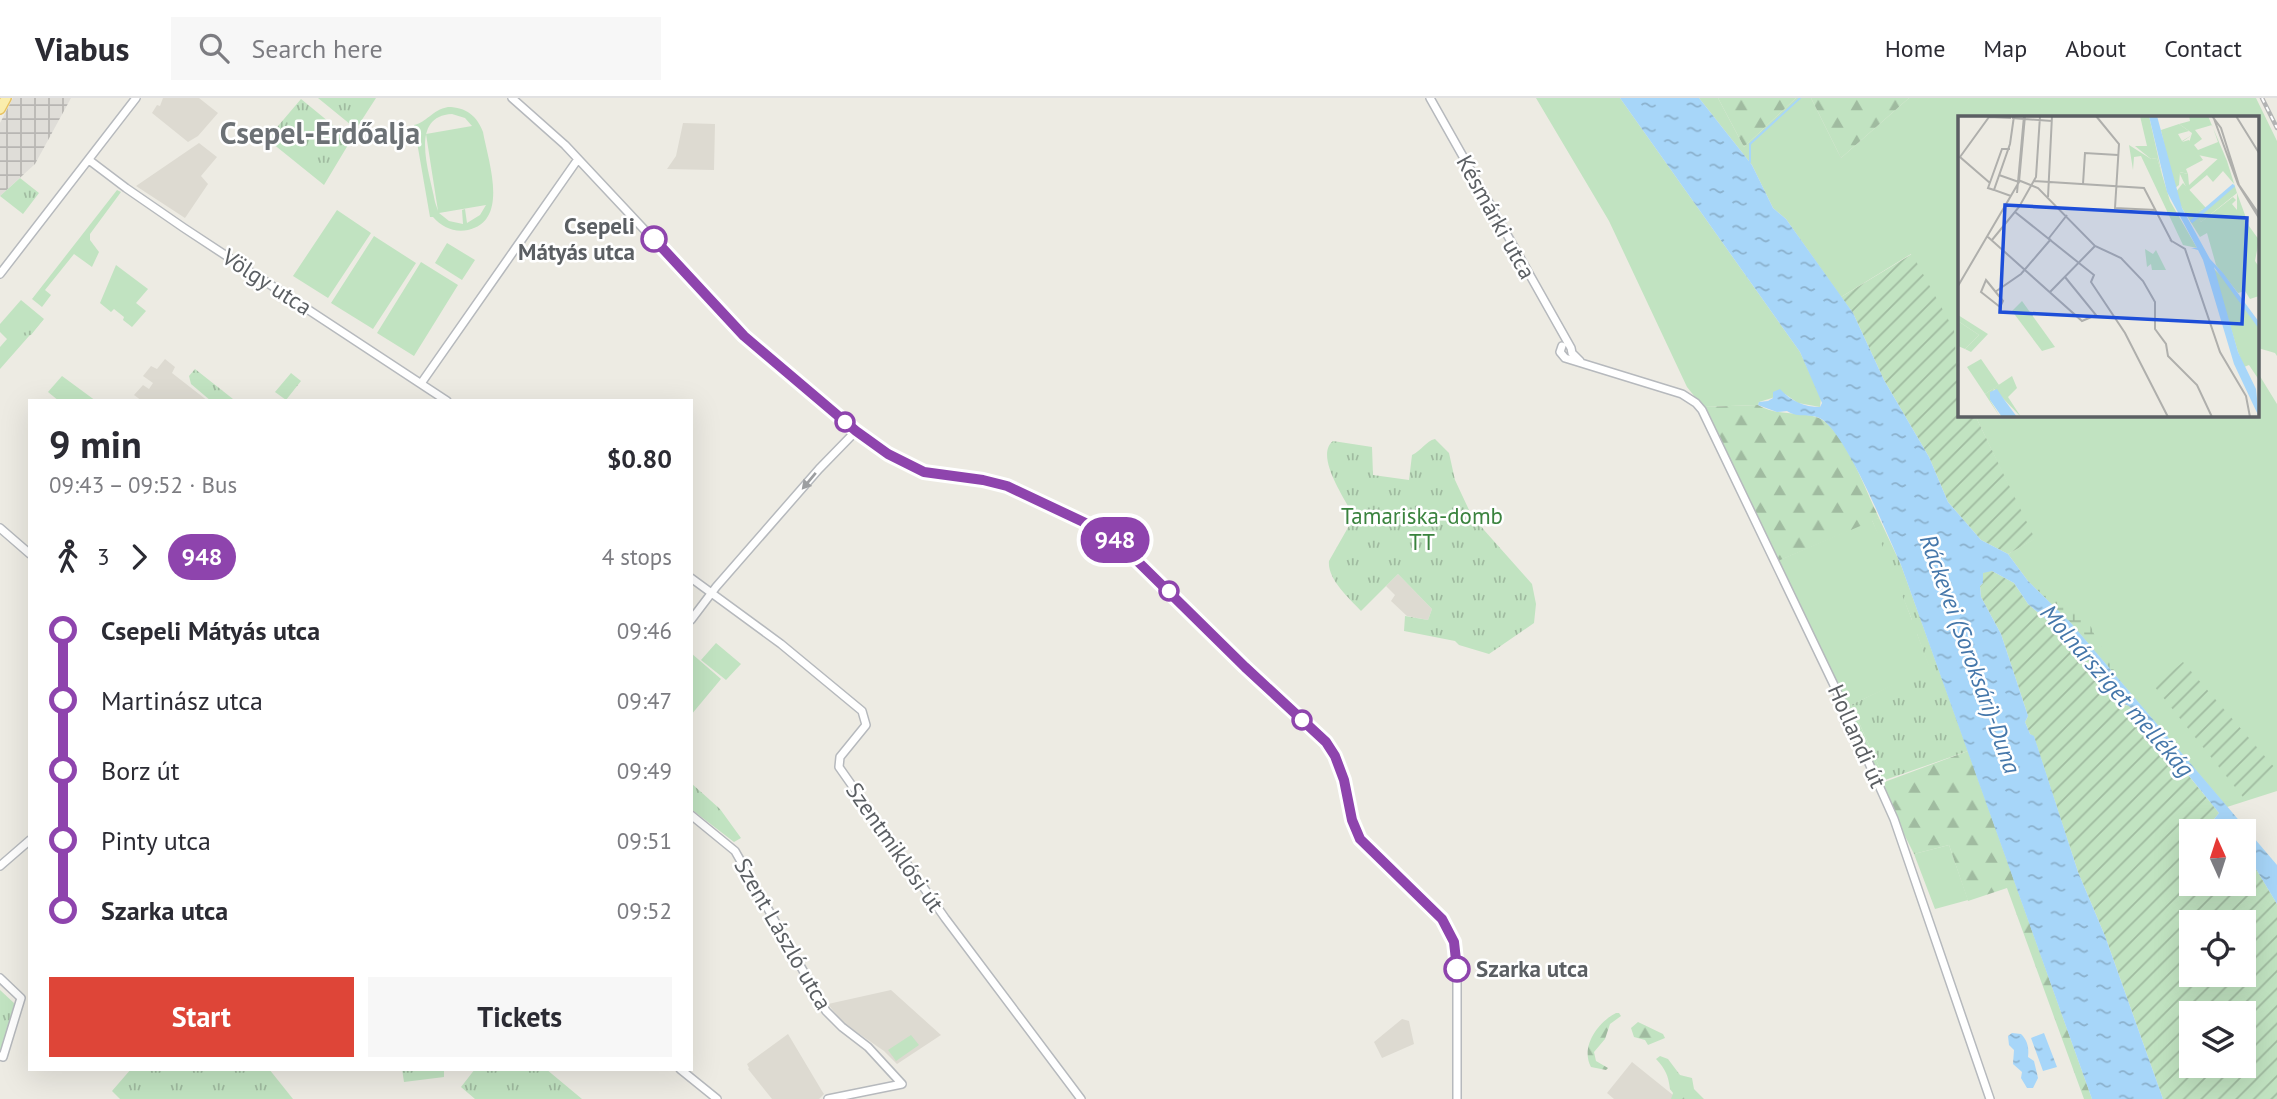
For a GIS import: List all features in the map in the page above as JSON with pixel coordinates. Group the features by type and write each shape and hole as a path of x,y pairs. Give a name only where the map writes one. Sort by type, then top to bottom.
{"main road":[{"path":"0,109 6,98"}],"street":[{"path":"0,274 136,98"},
{"path":"512,98 578,159 744,336 856,431 911,468 1007,486 1109,536 1139,561 1245,667 1326,742 1335,756 1344,780 1352,820 1360,839 1437,912 1451,933 1457,957 1457,1099"},
{"name":"Késmárki utca","path":"1430,98 1563,335 1568,351 1583,363 1682,394"},
{"path":"422,383 578,159"},
{"name":"Völgy utca","path":"89,160 184,228 422,383 442,399"},
{"name":"Hollandi út","path":"1682,394 1696,403 1708,423 1876,776 1903,841 1990,1099"},
{"path":"693,617 819,469 856,431"},
{"path":"0,528 28,552"},
{"path":"693,579 712,593"},
{"name":"Szentmiklósi út","path":"712,593 781,644 862,711 866,725 840,757 838,762 842,771 967,949 1081,1099"},
{"name":"Szent László utca","path":"693,817 735,851 825,1011 868,1047 902,1084 879,1088"},
{"path":"0,866 28,842"},
{"path":"0,978 21,998 1,1057"},
{"path":"682,1071 717,1099"},
{"path":"828,1099 879,1088 895,1076"}],"shaded area":[{"path":"13,98 71,98 35,164 0,196 0,123"},
{"path":"163,98 199,98 218,113 198,136 188,142 152,113 157,105 160,106"},
{"path":"683,123 715,124 714,170 667,169 676,156"},
{"path":"199,143 217,157 201,176 208,184 185,218 136,186"},
{"path":"165,359 175,367 172,373 205,399 139,399 134,395 143,385 149,389 153,383 143,376 151,366 157,369"},
{"path":"1398,574 1432,609 1428,620 1407,616 1391,601 1395,595 1386,586"},
{"path":"891,990 941,1035 897,1064 884,1051 842,1022 828,1004"},
{"path":"1402,1019 1409,1021 1414,1044 1382,1058 1374,1042"},
{"path":"788,1034 824,1094 819,1099 772,1099 748,1069 747,1064"},
{"path":"1632,1062 1678,1099 1614,1099 1607,1093"}],"green space":[{"path":"318,98 376,98 356,129"},
{"path":"1536,98 1620,98 1800,352 1821,398 1820,407 1798,403 1785,394 1759,402 1758,405 1703,407 1687,387 1609,221"},
{"path":"1699,98 1718,98 1744,147 1796,98 1811,98 1841,158 1909,98 2256,98 2277,141 2277,356 2260,349 2260,116 1958,116 1958,375 1911,254 1841,297 1786,219 1773,208 1752,165"},
{"path":"1718,98 1796,98 1744,147"},
{"path":"1811,98 1909,98 1841,158"},
{"path":"301,99 351,140 324,185 267,139"},
{"path":"442,109 460,109 478,121 489,158 493,203 489,215 481,224 468,230 449,228 430,217 414,125","holes":["452,114 465,118 472,126 427,134 430,125 438,117","426,135 438,211 427,162","486,205 480,215 467,223 465,209 462,210 463,224 449,221 439,213"]},
{"path":"20,178 39,193 23,214 0,196"},
{"path":"117,190 121,192 90,234 90,240 99,252 92,267 74,254 45,290 51,295 42,307 32,299"},
{"path":"337,210 371,233 328,298 293,276"},
{"path":"374,236 416,263 373,329 331,303"},
{"path":"447,243 475,260 462,280 435,263"},
{"path":"1912,254 1954,330 1958,416 1975,416 2035,539 2008,554 1981,540 1948,502 1929,457 1884,380 1853,313 1841,297"},
{"path":"421,262 458,285 414,356 377,333"},
{"path":"116,265 148,289 136,303 146,311 132,327 114,309 111,312 100,303"},
{"path":"21,300 44,319 0,369 0,347 7,339 0,332 0,324"},
{"path":"30,310 43,320 31,335 10,337"},
{"path":"195,369 233,399 209,399 191,384 189,376"},
{"path":"291,373 301,381 287,399 275,392"},
{"path":"62,376 93,399 57,399 48,392"},
{"path":"2260,376 2277,404 2277,791 2227,807 2071,623 2028,581 2008,554 2034,539 1975,416 2260,416"},
{"path":"1758,405 1772,411 1816,417 1826,422 1853,462 1879,518 1773,563 1703,407"},
{"name":"Tamariska-domb TT","path":"1435,439 1449,453 1455,480 1469,510 1532,584 1536,604 1534,623 1489,654 1459,645 1455,641 1404,631 1405,616 1428,620 1432,609 1398,574 1361,611 1340,588 1329,568 1329,561 1354,517 1329,467 1328,448 1333,441 1372,447 1373,475 1409,480 1412,455"},
{"path":"1879,518 1901,565 1968,751 1885,780 1851,705 1929,667 1917,634 1911,637 1904,626 1907,620 1912,620 1872,520"},
{"path":"1872,520 1930,668 1851,705 1885,780 1879,784 1773,563"},
{"path":"1987,570 2014,583 2028,604 2080,648 2120,700 2117,704 2129,706 2219,813 2214,819 2179,819 2179,896 2256,896 2256,869 2277,904 2277,1099 2163,1099 2105,936 2078,872 2034,737 2025,722 2028,716 2001,634 1981,597 1981,579"},
{"path":"2030,576 2039,579 2065,604 2083,615 2097,641 2115,664 2113,672 2071,623 2028,581"},
{"path":"716,643 741,664 726,680 701,660"},
{"path":"693,655 721,679 693,713"},
{"path":"2183,662 2275,768 2243,797 2154,686"},
{"path":"1968,751 2092,1099 2084,1099 2007,888 1968,901 1949,845 1914,854 1879,784"},
{"path":"693,785 720,809 741,838 734,842 693,811"},
{"path":"1949,845 1968,900 1935,909 1914,854"},
{"path":"0,990 14,1003 15,1008 0,1052"},
{"path":"1616,1013 1621,1016 1610,1024 1605,1039 1594,1052 1596,1061 1608,1068 1606,1070 1591,1067 1588,1059 1589,1043 1603,1022"},
{"path":"1638,1022 1663,1034 1665,1038 1648,1045 1645,1040 1634,1037 1631,1028"},
{"path":"911,1035 919,1045 896,1061 888,1050"},
{"path":"1660,1056 1668,1059 1680,1075 1692,1078 1694,1089 1704,1099 1671,1099 1673,1093 1667,1076 1656,1059"},
{"path":"129,1071 271,1071 293,1099 120,1099 112,1091"},
{"path":"402,1071 444,1071 444,1077 404,1082"},
{"path":"473,1071 548,1071 582,1099 475,1099 461,1087"}],"water":[{"path":"1620,98 1699,98 1752,165 1773,208 1786,219 1853,313 1884,380 1929,457 1948,502 1981,540 2008,554 2028,581 2071,623 2238,819 2214,819 2219,813 2129,706 2124,704 2120,707 2117,704 2120,699 2080,648 2028,604 2014,583 1992,571 1983,573 1981,597 2001,634 2028,716 2025,722 2030,734 2034,736 2078,872 2105,936 2163,1099 2092,1099 1901,565 1866,488 1844,446 1823,420 1787,411 1777,412 1758,405 1759,402 1773,398 1773,392 1780,389 1793,400 1820,407 1822,403 1800,352"},
{"path":"2256,840 2277,865 2277,904 2256,869"},
{"path":"2012,1033 2021,1034 2027,1045 2028,1057 2034,1061 2038,1078 2033,1088 2027,1088 2021,1078 2022,1072 2013,1064 2014,1050 2009,1045 2008,1036"},
{"path":"2044,1033 2057,1067 2043,1071 2031,1038"}],"waterway":[{"path":"1750,162 1750,144 1800,98"}],"railway":[{"path":"2262,98 2277,128"}],"bus line":[{"name":"948","path":"654,239 744,336 856,431 888,454 911,468 924,472 1007,486 1094,527 1139,561 1245,667 1326,742 1335,756 1344,780 1354,829 1373,854 1437,912 1447,925 1456,950 1457,969"}],"place":[{"name":"Csepeli Mátyás utca","path":"654,239"},
{"name":"Szarka utca","path":"1457,969"}],"district":[{"name":"Csepel-Erdőalja","path":"320,134"}],"water label":[{"name":"Ráckevei (Soroksári)-Duna","path":"1970,654"},
{"name":"Molnársziget mellékág","path":"2117,691"}]}
